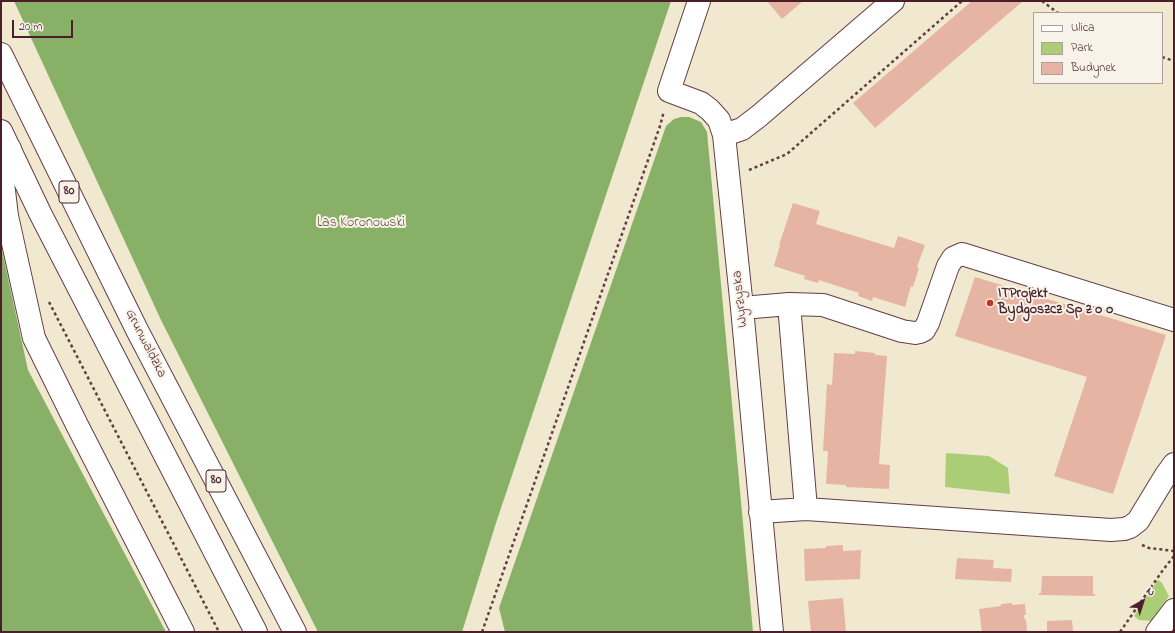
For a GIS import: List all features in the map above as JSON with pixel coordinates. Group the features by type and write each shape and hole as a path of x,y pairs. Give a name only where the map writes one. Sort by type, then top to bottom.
{"main road":[{"path":"669,91 699,1"},
{"path":"724,135 742,129 759,116 892,1"},
{"name":"Grunwaldzka","path":"1,54 141,337 294,632"},
{"name":"Wyrzyska","path":"669,91 701,103 710,110 718,120 724,135 742,308 772,632"},
{"path":"6,140 2,174 7,216 34,338 183,632"},
{"name":"80","path":"6,140 43,220 256,632"},
{"path":"742,308 789,304 823,305 902,331 915,333 920,332 926,326 949,263 955,256 962,254 1174,320"},
{"path":"789,304 806,509"},
{"path":"760,512 806,509 1111,530 1124,529 1130,528 1138,521 1174,464"},
{"path":"1158,632 1174,610"}],"path":[{"path":"744,171 756,168 787,154 962,1"},
{"path":"1042,1 1057,12"},
{"path":"1163,57 1174,61"},
{"path":"482,632 660,126 669,91"},
{"path":"49,302 219,632"},
{"path":"1120,632 1174,556"}],"green space":[{"name":"Las Koronowski","path":"14,1 671,1 496,523 462,632 318,632 161,320"},
{"path":"689,117 701,122 707,132 753,632 505,632 499,608 666,126 674,119"},
{"path":"1,246 28,370 166,632 1,632"},
{"path":"946,453 989,456 1008,468 1010,494 945,487"},
{"path":"1158,580 1162,583 1169,596 1152,621 1139,620 1134,616"}],"building":[{"path":"767,1 803,1 782,19"},
{"path":"972,1 1023,1 875,128 853,103"},
{"path":"793,203 820,211 816,224 894,248 898,236 925,245 917,267 919,268 913,287 911,286 905,307 873,297 872,301 858,296 859,293 819,280 818,283 804,279 805,276 774,266 779,245"},
{"path":"975,277 1166,335 1113,494 1054,476 1087,377 955,336"},
{"path":"855,351 887,356 879,464 890,465 889,489 846,487 846,485 826,484 828,451 823,451 827,384 832,385 834,353 855,354"},
{"path":"843,545 843,551 861,550 860,579 805,581 804,549 826,548 826,546"},
{"path":"957,558 994,560 993,568 1012,569 1011,582 955,579"},
{"path":"1042,576 1093,576 1093,594 1095,594 1095,596 1039,595 1039,593 1041,593"},
{"path":"843,598 846,632 811,632 808,601"},
{"path":"1012,603 1012,605 1025,604 1026,615 1024,615 1024,617 1026,620 1027,632 982,632 979,609"},
{"path":"1072,620 1073,632 1047,632 1047,621"}],"place":[{"name":"ITProjekt Bydgoszcz Sp z o o","path":"990,303"}]}
